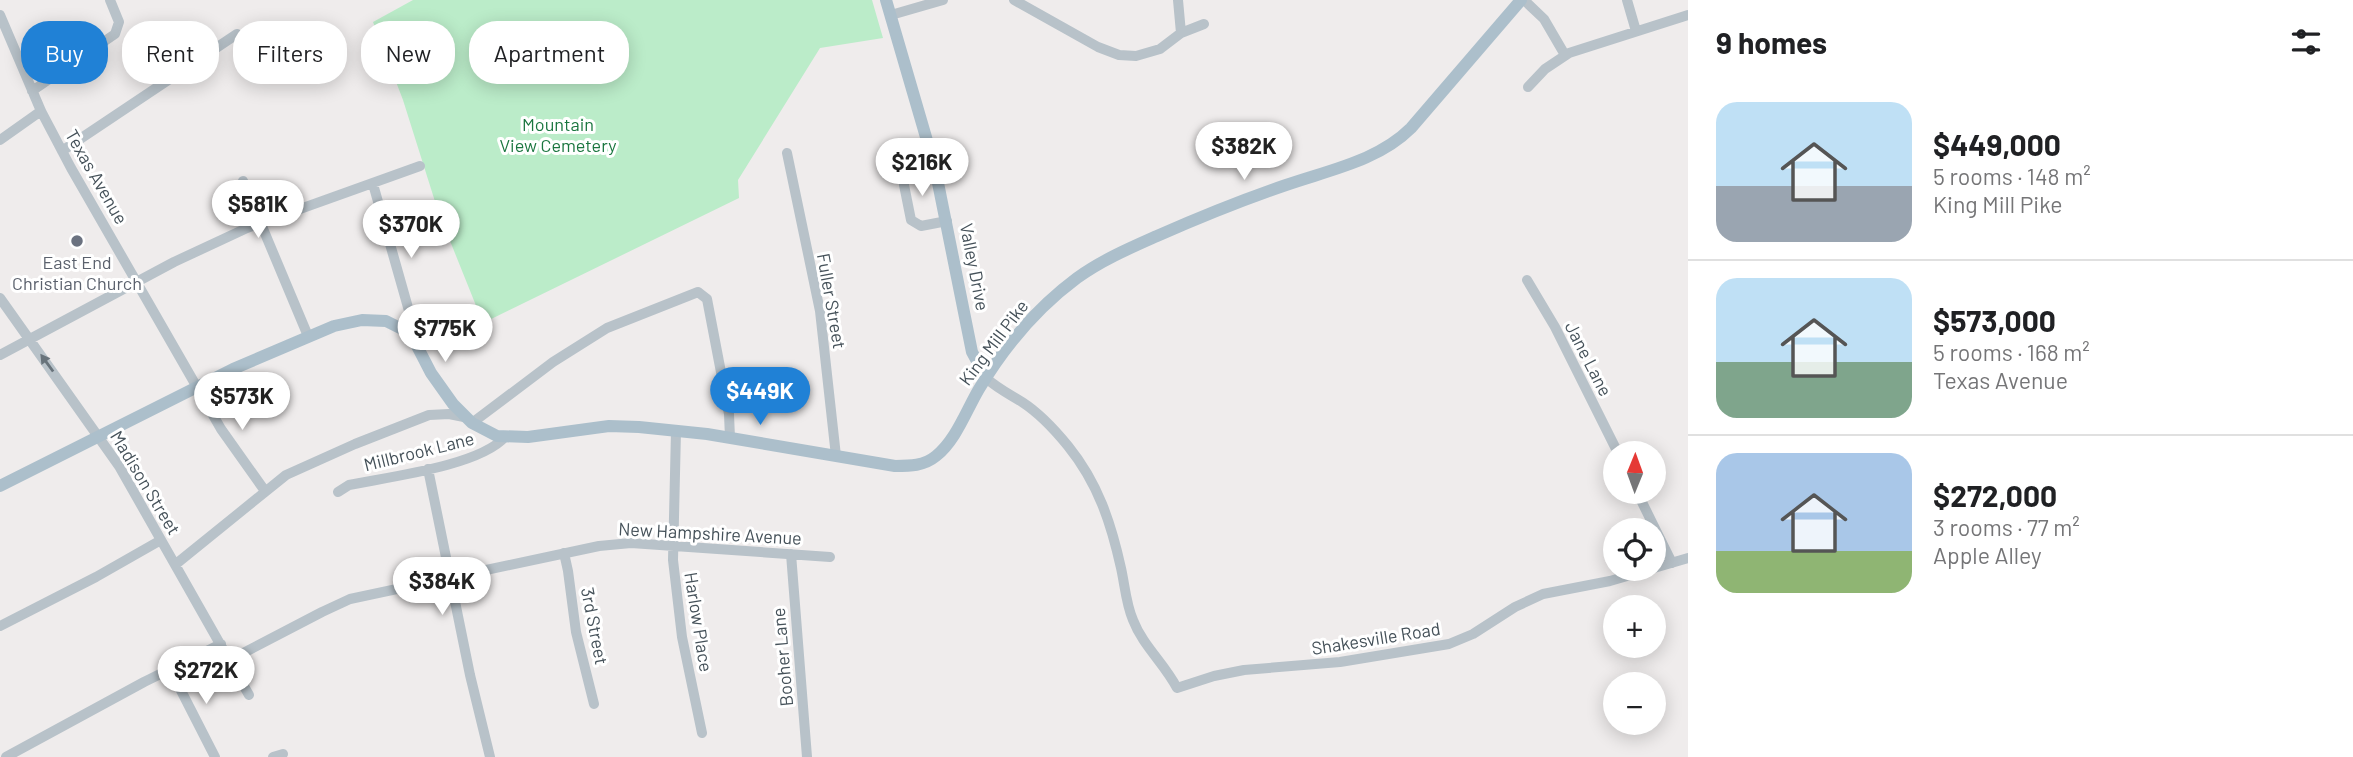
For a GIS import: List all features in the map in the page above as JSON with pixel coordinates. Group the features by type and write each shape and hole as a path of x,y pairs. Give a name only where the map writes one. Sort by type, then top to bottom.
{"main road":[{"name":"Valley Drive","path":"886,0 935,168 972,352 986,378"},
{"name":"King Mill Pike","path":"468,420 492,434 505,437 626,426 730,438 907,466 925,463 933,459 948,442 986,378 1018,334 1051,299 1085,272 1106,259 1241,201 1391,146 1411,128 1523,0"},
{"path":"0,486 197,387 308,336 334,326 362,320 386,321 406,331 441,389 468,420"}],"street":[{"path":"32,91 115,34 118,22 110,0"},
{"path":"891,15 943,0"},
{"path":"1014,0 1098,47 1119,55 1136,56 1160,49 1181,33 1204,24"},
{"path":"1178,0 1181,33"},
{"path":"1523,0 1544,19 1565,55"},
{"path":"1627,0 1636,31"},
{"name":"Texas Avenue","path":"0,15 41,111 62,151 227,438 265,491"},
{"path":"1528,87 1545,69 1565,55 1688,15"},
{"path":"62,151 233,37"},
{"path":"0,140 41,111"},
{"name":"Fuller Street","path":"787,153 820,311 835,456"},
{"path":"0,355 208,246 261,223 420,166"},
{"path":"935,168 905,177 911,220 921,226 947,221"},
{"path":"243,181 308,336"},
{"path":"373,184 411,318 406,331"},
{"name":"Jane Lane","path":"1527,280 1555,327 1612,441"},
{"path":"176,564 286,475 409,422 438,414 468,420 607,328 691,293 702,293 707,299 729,414 730,438"},
{"name":"Madison Street","path":"0,298 131,485 249,695"},
{"name":"Valley Drive","path":"986,378 1033,410 1068,445 1091,480 1108,516 1136,628 1177,688"},
{"name":"Harlow Place","path":"676,431 672,545 682,637 702,733"},
{"name":"Millbrook Lane","path":"338,492 349,485 428,469 482,454 505,437"},
{"path":"428,469 470,675 490,757"},
{"path":"1643,504 1672,563"},
{"path":"0,626 161,540"},
{"name":"New Hampshire Avenue","path":"230,660 351,599 617,543 830,557"},
{"name":"3rd Street","path":"564,553 576,632 594,704"},
{"name":"Booher Lane","path":"791,554 807,757"},
{"name":"Shakesville Road","path":"1666,565 1688,558"},
{"name":"Shakesville Road","path":"1177,688 1205,678 1244,670 1340,662 1448,644 1473,634 1515,607 1543,594 1610,581"},
{"path":"6,757 221,644"},
{"path":"170,669 215,757"}],"green space":[{"name":"Mountain View Cemetery","path":"413,0 872,0 883,38 820,48 738,180 739,198 483,323 438,211 397,84 455,84 455,21 375,21"}],"place":[{"name":"East End Christian Church","path":"77,241"}]}
